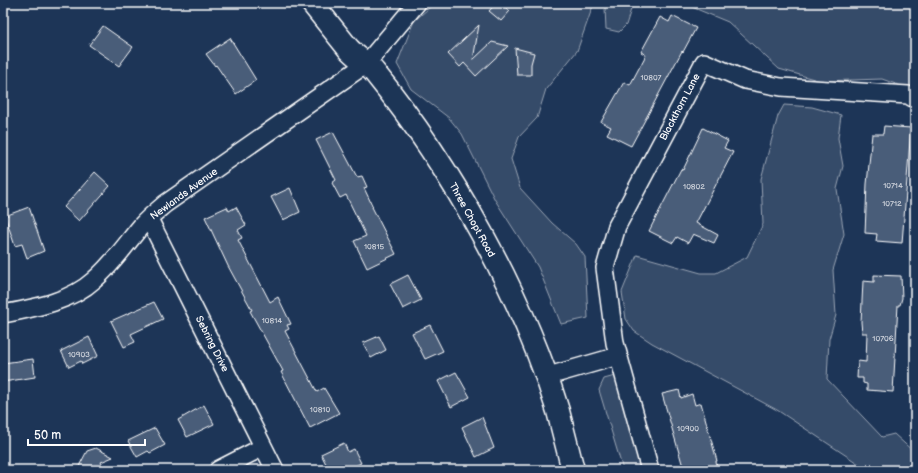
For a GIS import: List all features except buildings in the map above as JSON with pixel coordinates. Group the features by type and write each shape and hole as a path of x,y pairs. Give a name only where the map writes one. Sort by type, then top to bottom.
{"main road":[{"name":"Three Chopt Road","path":"312,3 348,47 374,72 414,125 472,218 516,305 545,377 557,411 573,470"}],"street":[{"name":"Newlands Avenue","path":"3,314 46,304 63,298 93,281 149,219 165,204 242,152 276,125 366,64 417,3"},
{"name":"Blackthorn Lane","path":"650,470 615,343 605,268 617,226 704,62 745,80 781,87 908,95 915,98"},
{"name":"Sebring Drive","path":"149,219 275,470"},
{"path":"545,377 618,356"},
{"path":"218,470 263,447"}],"shaded area":[{"path":"435,3 594,3 577,51 546,89 537,118 519,137 511,159 520,188 552,223 576,244 585,257 588,318 561,324 538,267 495,200 462,134 449,118 411,89 397,64 414,21"},
{"path":"602,3 633,3 626,25 619,32 606,29 605,8"},
{"path":"682,3 915,3 915,91 882,79 821,81 779,69 728,22"},
{"path":"784,105 812,107 841,115 838,138 843,166 837,189 844,234 833,270 836,315 829,339 827,379 882,437 894,434 915,453 915,470 868,470 777,410 652,343 634,331 626,319 622,292 637,255 701,273 716,273 747,257 763,224 761,179 778,116"},
{"path":"615,376 642,470 623,470 599,390 604,379"}]}
